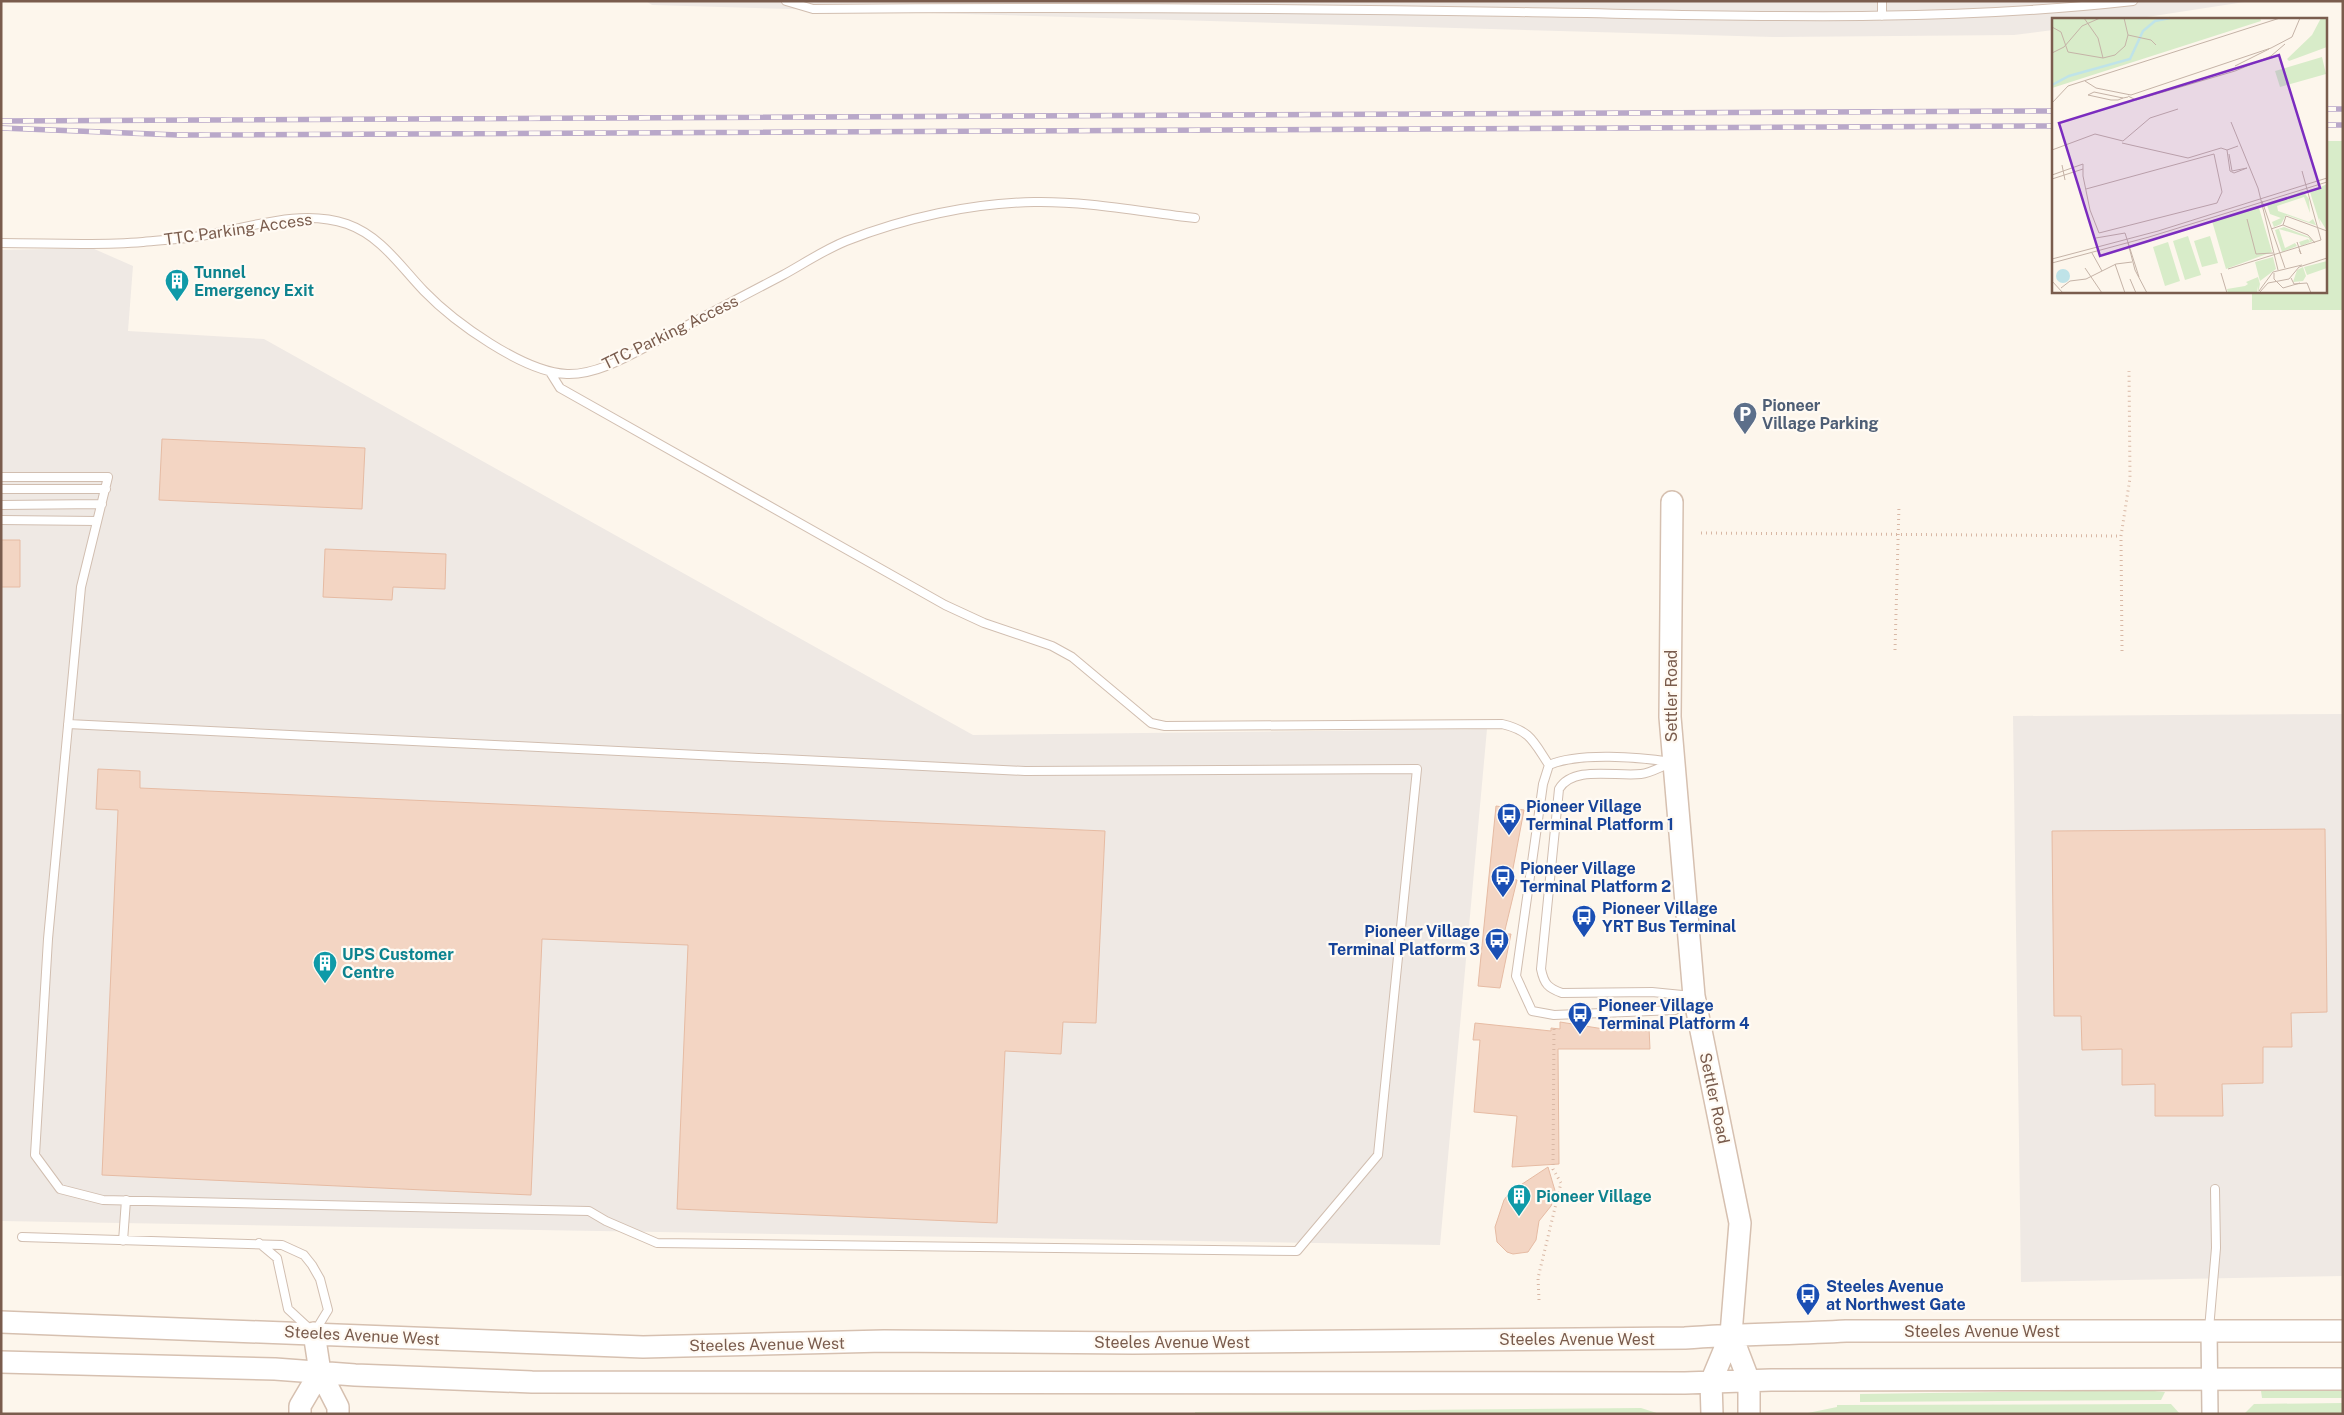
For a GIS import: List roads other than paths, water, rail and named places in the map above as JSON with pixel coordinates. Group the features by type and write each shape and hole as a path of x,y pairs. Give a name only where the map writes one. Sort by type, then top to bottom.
{"main road":[{"name":"Settler Road","path":"1672,502 1670,717 1672,762 1694,996 1740,1223 1731,1334"},
{"name":"Steeles Avenue West","path":"1,1322 644,1347 884,1342 1134,1343 1685,1338 1731,1334 1787,1335 1846,1331 2343,1331"},
{"path":"314,1333 320,1372 338,1407 338,1414"},
{"path":"1731,1334 1749,1381 1749,1414"},
{"path":"1712,1414 1711,1382 1731,1334"},
{"path":"1,1362 320,1372 532,1382 1711,1382 2209,1378 2343,1379"},
{"path":"300,1414 300,1406 320,1372"}],"street":[{"path":"2209,1330 2210,1414"}],"lane":[{"path":"786,1 813,9 1137,7 1882,16 2056,10 2133,1"},
{"path":"1882,1 1882,16"},
{"name":"TTC Parking Access","path":"1,243 138,242 198,236 302,217 322,217 349,225 367,233 394,256 424,291 453,317 513,356 550,372 569,374 593,370 631,354 844,242 902,223 968,208 1033,202 1074,203 1195,218"},
{"path":"550,372 560,388 946,604 984,623 1052,646 1072,657 1151,723 1165,726 1502,724 1521,729 1532,739 1549,765"},
{"path":"1,477 108,478 81,587 68,724 48,939 35,1155 60,1189 102,1200 589,1211 606,1221 657,1243 1297,1251 1378,1155 1417,769 1025,771 68,724"},
{"path":"1,489 106,489"},
{"path":"1,505 102,504"},
{"path":"1,520 97,521"},
{"path":"1549,765 1567,759 1620,758 1672,762"},
{"path":"1672,762 1643,774 1577,775 1563,782 1559,789 1541,969 1543,982 1551,989 1562,993 1652,992 1694,996"},
{"path":"1549,765 1543,784 1516,976 1532,1011 1554,1015 1675,1010 1694,996"},
{"path":"2209,1330 2216,1248 2215,1189"},
{"path":"123,1241 126,1200"},
{"path":"22,1237 259,1243 282,1245 304,1255 320,1279 328,1310 314,1333 288,1309 277,1258 259,1243"}],"railway":[{"path":"2326,109 2343,109"},
{"path":"1,121 2052,111"},
{"path":"2326,125 2343,125"},
{"path":"1,128 178,135 2052,126"}],"place":[{"name":"Tunnel Emergency Exit","path":"177,302"},
{"name":"Pioneer Village Parking","path":"1745,435"},
{"name":"Pioneer Village Terminal Platform 1","path":"1509,836"},
{"name":"Pioneer Village Terminal Platform 2","path":"1503,898"},
{"name":"Pioneer Village YRT Bus Terminal","path":"1584,938"},
{"name":"Pioneer Village Terminal Platform 3","path":"1497,961"},
{"name":"UPS Customer Centre","path":"325,984"},
{"name":"Pioneer Village Terminal Platform 4","path":"1580,1035"},
{"name":"Pioneer Village","path":"1519,1217"},
{"name":"Steeles Avenue at Northwest Gate","path":"1808,1316"}]}
